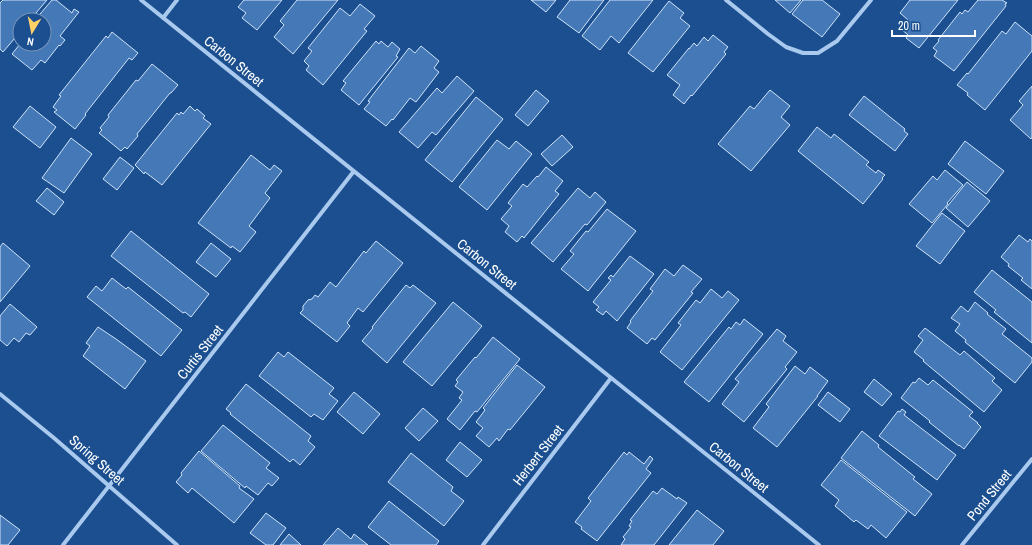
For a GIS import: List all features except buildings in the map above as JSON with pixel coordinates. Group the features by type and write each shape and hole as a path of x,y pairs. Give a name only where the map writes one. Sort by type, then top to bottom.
{"street":[{"name":"Carbon Street","path":"141,0 819,545"},
{"path":"163,18 177,0"},
{"path":"726,0 786,47 803,53 818,53 837,41 871,0"},
{"name":"Curtis Street","path":"63,545 354,171"},
{"name":"Herbert Street","path":"483,545 611,378"},
{"name":"Spring Street","path":"0,394 54,438 177,545"},
{"name":"Pond Street","path":"962,545 1032,459"}]}
